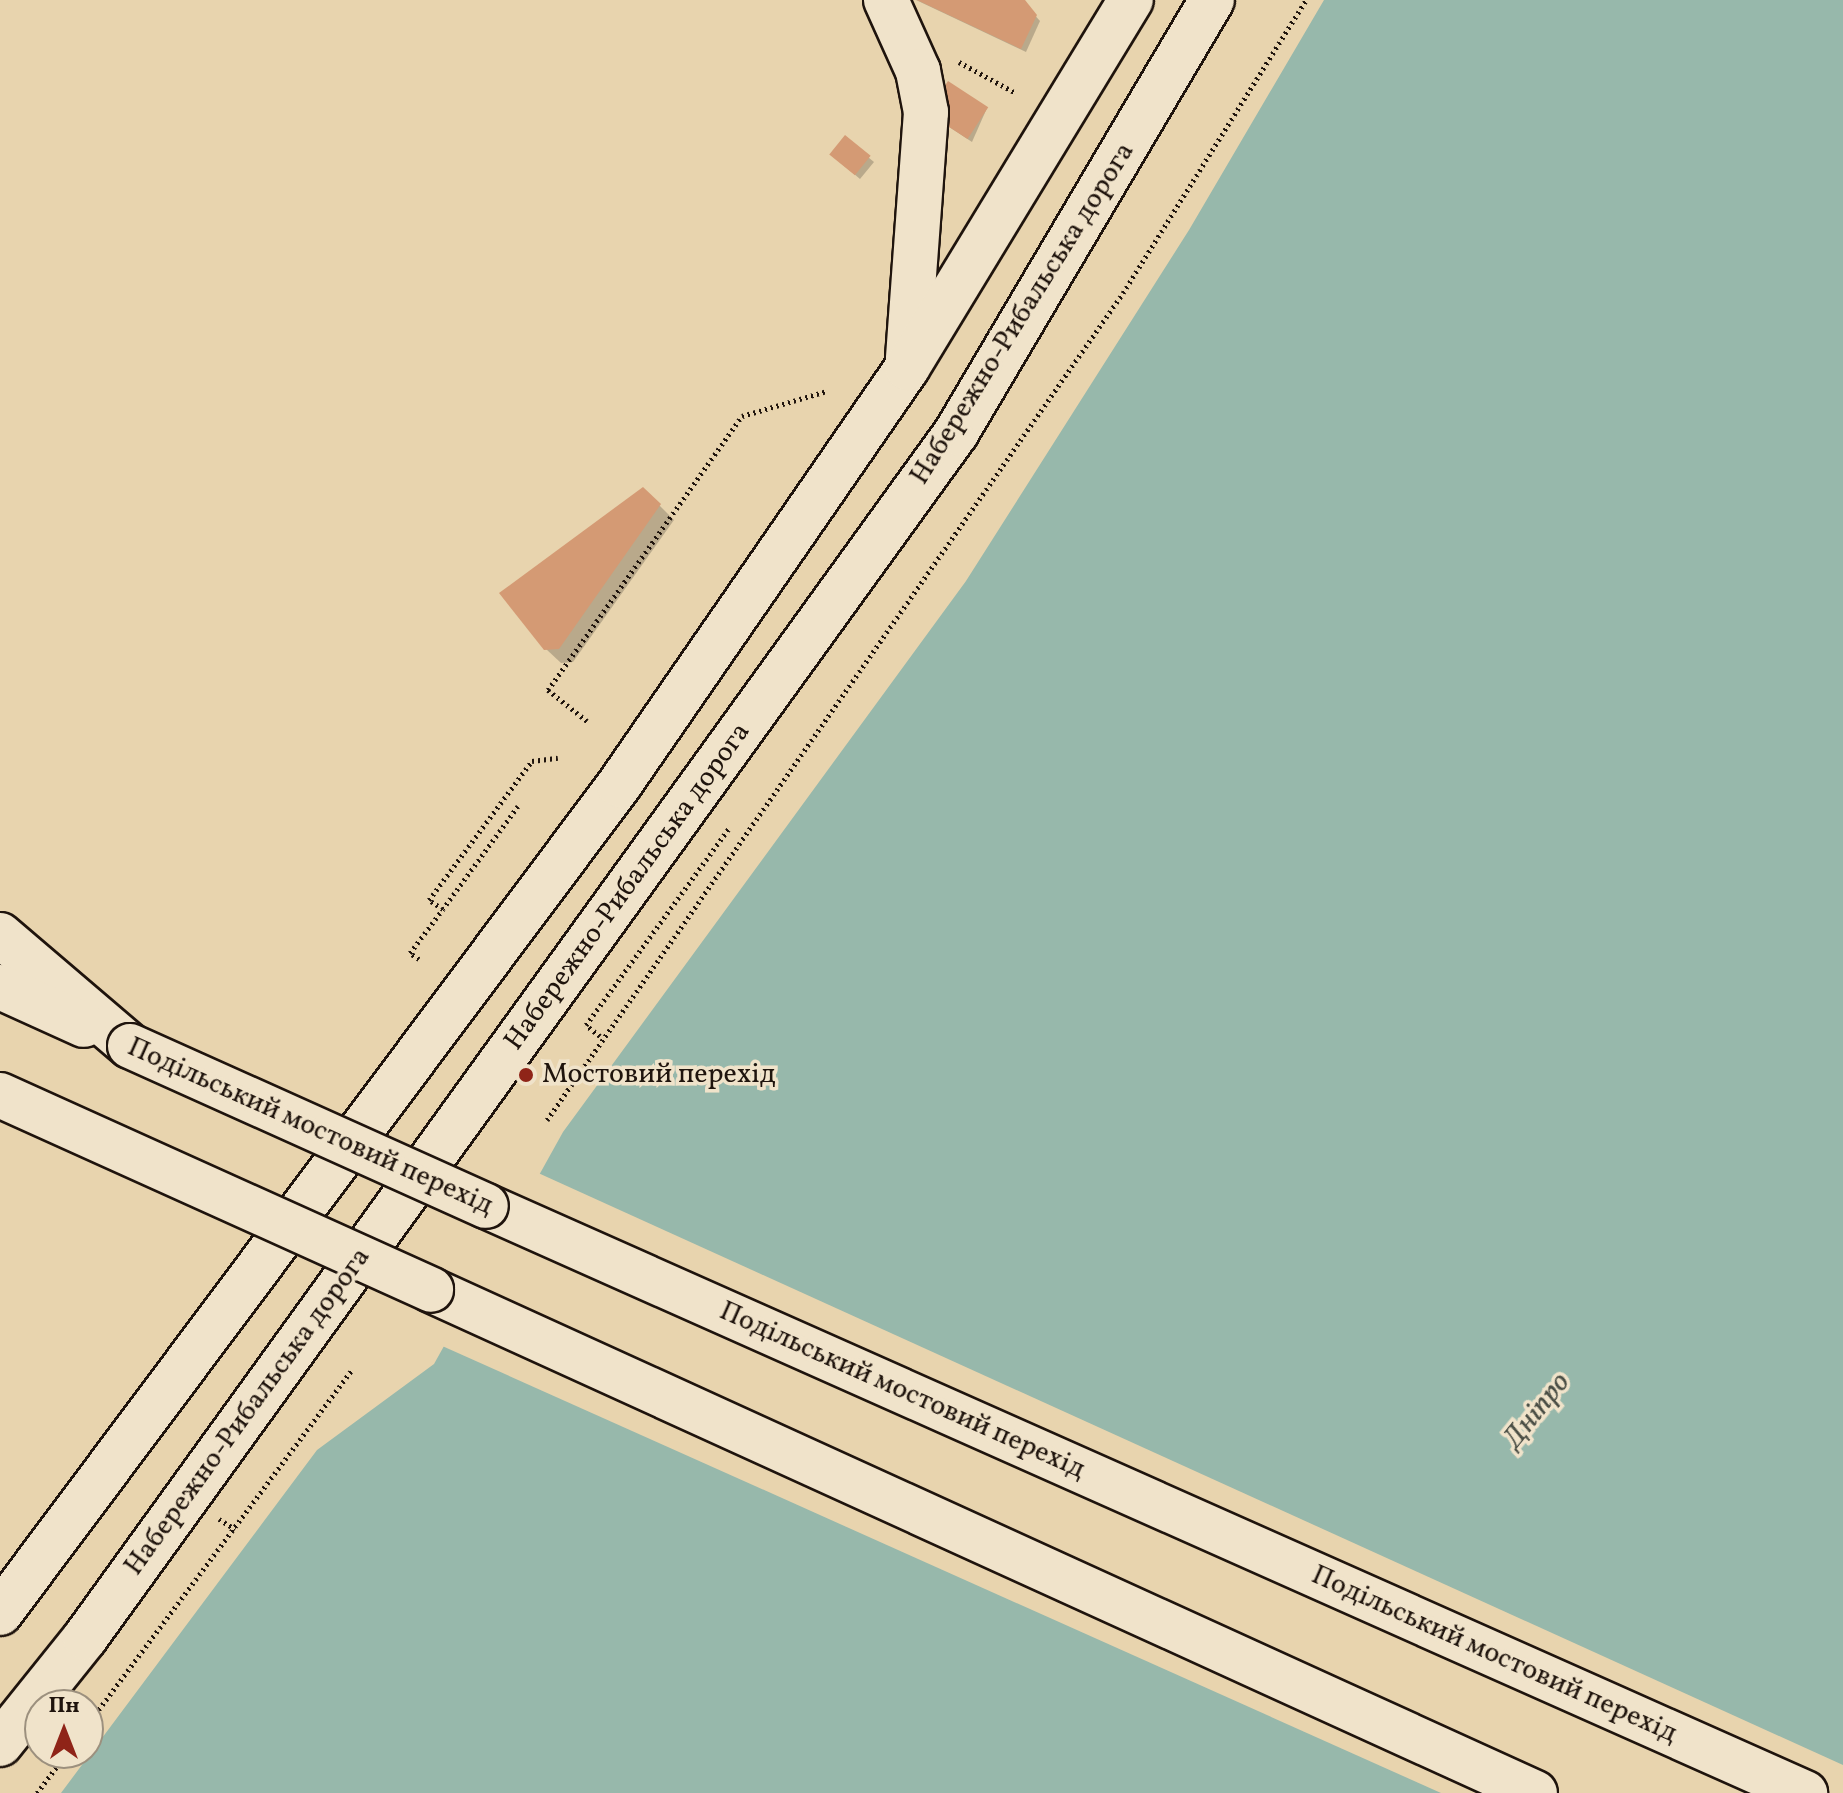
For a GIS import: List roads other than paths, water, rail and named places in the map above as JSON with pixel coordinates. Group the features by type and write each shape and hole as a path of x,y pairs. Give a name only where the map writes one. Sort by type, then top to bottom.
{"main road":[{"path":"886,0 918,71 926,112 907,368"},
{"path":"0,1613 619,785 907,368 1131,0"},
{"name":"Набережно-Рибальська дорога","path":"0,1744 85,1638 956,433 1212,0"},
{"path":"0,935 130,1046"},
{"name":"Подільський мостовий перехід","path":"0,987 1805,1793"},
{"path":"0,1095 1535,1793"}],"water":[{"name":"Дніпро","path":"1324,0 1843,0 1843,1793 61,1793 79,1769 104,1769 104,1735 317,1450 434,1364 563,1132 966,581 1189,230"}],"place":[{"name":"Мостовий перехід","path":"526,1075"}]}
